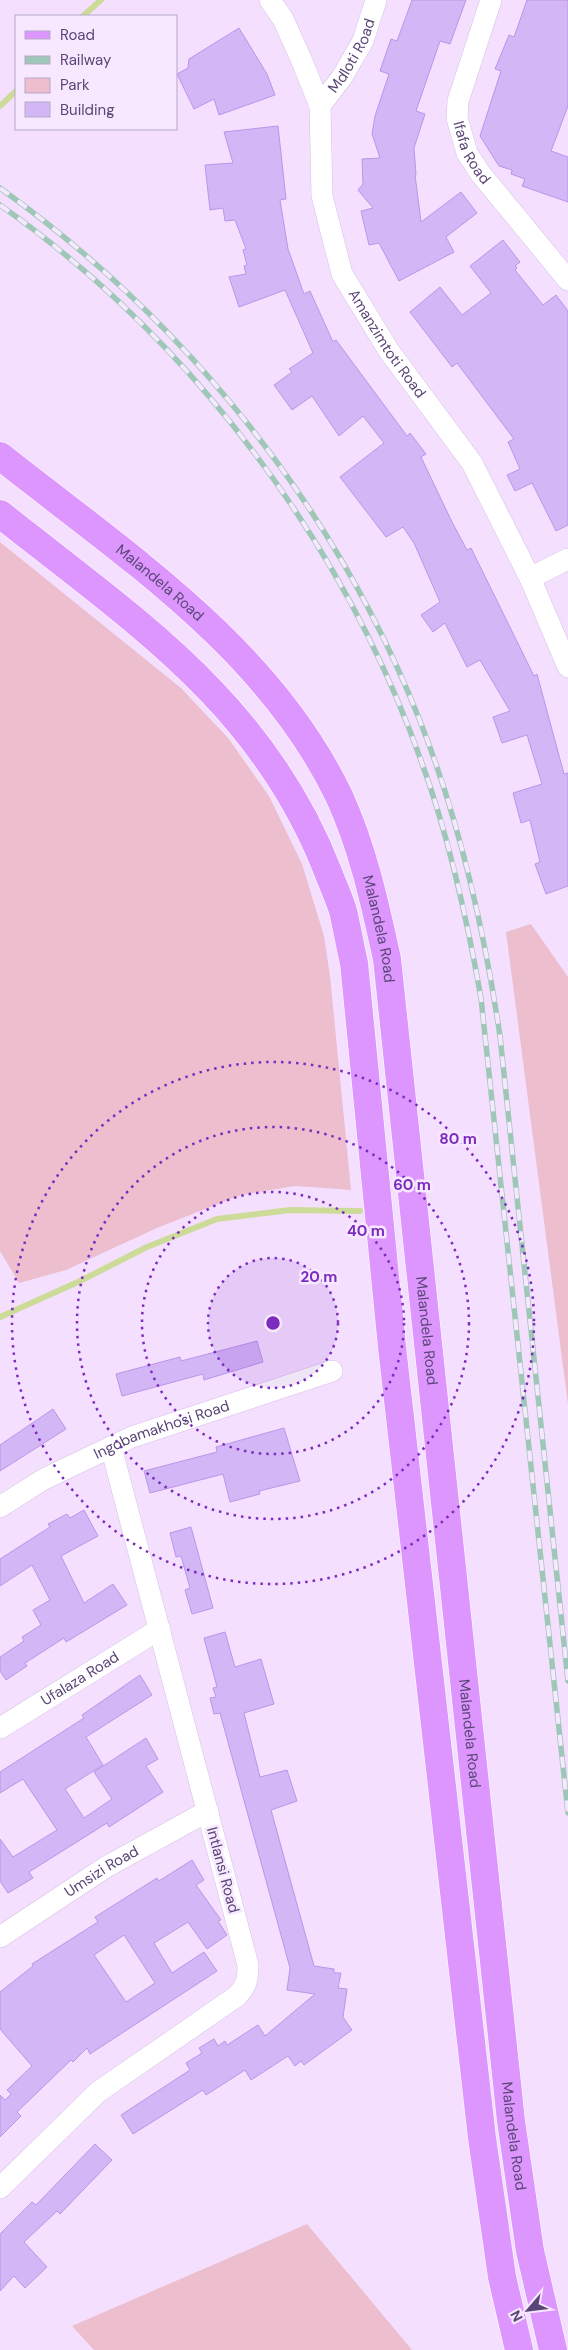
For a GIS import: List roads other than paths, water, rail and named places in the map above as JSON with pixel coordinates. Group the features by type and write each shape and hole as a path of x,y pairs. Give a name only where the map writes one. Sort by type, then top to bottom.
{"main road":[{"name":"Malandela Road","path":"0,456 200,615 262,680 315,751 339,796 359,846 387,959 512,2121 530,2251 553,2350"},
{"name":"Malandela Road","path":"0,514 160,641 211,689 241,722 269,759 295,800 320,853 342,911 354,963 392,1347 482,2138 502,2277 519,2350"}],"street":[{"name":"Amanzimtoti Road","path":"270,0 290,35 320,106 322,196 342,274 389,351 472,463 530,578 568,667"},
{"name":"Mdloti Road","path":"320,106 342,77 363,41 376,0"},
{"name":"Ifafa Road","path":"491,0 458,101 457,118 460,134 467,153 480,173 568,280"},
{"path":"530,578 568,559"},
{"name":"Ingobamakhosi Road","path":"0,1507 44,1479 154,1428 332,1371"},
{"name":"Intlansi Road","path":"0,2188 98,2092 237,1996 245,1987 248,1977 248,1964 110,1447"},
{"name":"Ufalaza Road","path":"0,1728 160,1629"},
{"name":"Umsizi Road","path":"0,1937 106,1867 208,1811"}],"waterway":[{"path":"84,15 101,0"},
{"path":"0,106 15,92"},
{"path":"0,1317 78,1282 147,1247 217,1219 290,1210 360,1211"}],"railway":[{"path":"0,188 68,240 132,297 192,359 248,424 299,494 345,567 385,642 420,721 459,837 478,916 494,996 500,1036 568,1681"},
{"path":"0,205 70,259 136,318 198,383 254,453 306,527 351,604 390,684 433,794 457,880 481,998 568,1813"}]}
